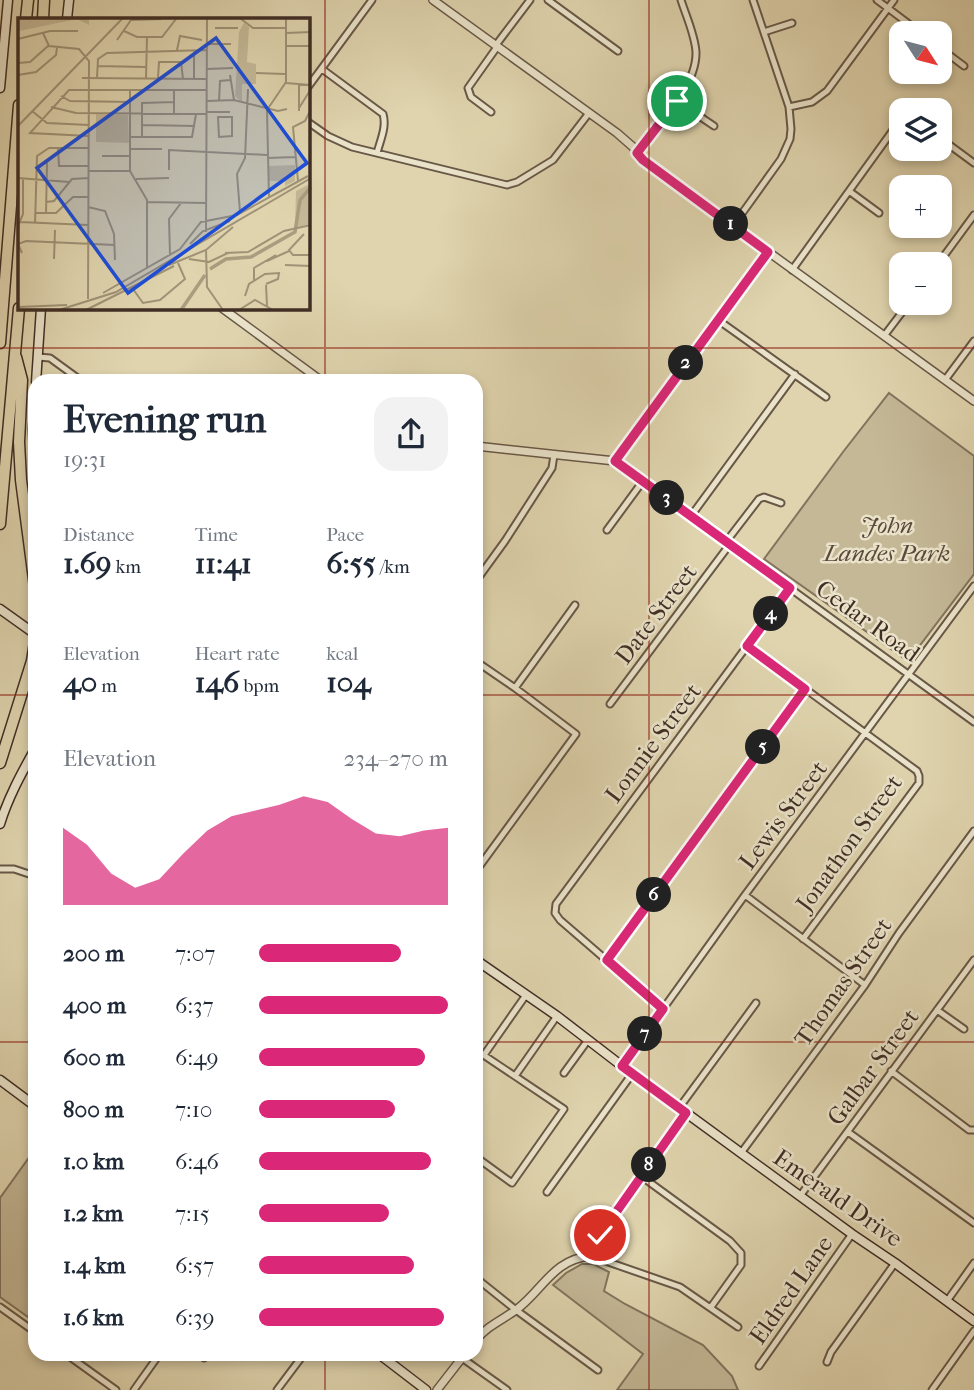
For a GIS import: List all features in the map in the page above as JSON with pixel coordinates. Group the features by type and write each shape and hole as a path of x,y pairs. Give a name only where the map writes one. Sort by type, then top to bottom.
{"highway":[{"path":"26,18 28,0"},
{"path":"43,18 44,0"},
{"path":"0,343 18,118"},
{"path":"0,279 7,264"},
{"path":"0,524 19,310"},
{"path":"16,357 22,380 20,480 28,537"},
{"path":"0,763 28,674"}],"main road":[{"path":"0,88 2,38 8,0"},
{"path":"67,18 69,0"},
{"path":"37,374 41,310"},
{"path":"2,611 28,629"},
{"path":"0,824 4,810 28,762"},
{"name":"Emerald Drive","path":"483,965 558,1016 683,1111 974,1321"},
{"path":"0,1080 28,1101"},
{"path":"388,1361 426,1390"}],"street":[{"path":"310,85 372,0"},
{"path":"433,0 617,133 643,160 974,401"},
{"path":"491,112 471,97 468,88 530,0"},
{"path":"548,0 618,51"},
{"path":"637,153 687,88 694,71 694,42 681,0"},
{"path":"733,226 781,159 790,139 791,129 789,107 753,0"},
{"path":"877,0 905,21"},
{"path":"789,107 812,102 827,91 894,0"},
{"path":"764,33 792,23"},
{"path":"952,56 964,66"},
{"path":"322,69 383,114 384,125 377,153"},
{"path":"677,101 714,126"},
{"path":"310,123 352,148 508,185 553,160 589,113"},
{"path":"792,270 889,136"},
{"path":"952,147 974,163"},
{"path":"849,191 879,213"},
{"path":"946,252 974,215"},
{"path":"615,461 768,252"},
{"path":"225,310 312,374"},
{"path":"884,336 900,315"},
{"path":"718,320 826,397"},
{"path":"945,380 974,341"},
{"path":"38,356 50,358 72,374"},
{"path":"691,516 795,374"},
{"name":"Cedar Road","path":"483,447 615,461 974,722"},
{"path":"483,571 552,468 554,455"},
{"path":"607,530 643,481"},
{"name":"Date Street","path":"610,704 759,499 764,497 781,503"},
{"name":"Lewis Street","path":"622,1066 974,586"},
{"name":"Lonnie Street","path":"607,960 560,920 555,913 556,904 790,588"},
{"path":"515,688 575,605"},
{"path":"747,646 866,733"},
{"path":"483,666 576,734 483,861"},
{"path":"663,1009 607,960 805,689"},
{"path":"968,718 974,709"},
{"name":"Jonathon Street","path":"803,939 919,783 917,771 866,733"},
{"name":"Thomas Street","path":"741,1153 974,831"},
{"path":"0,869 14,869 28,874"},
{"path":"745,895 865,985"},
{"name":"Galbar Street","path":"800,1196 974,960"},
{"path":"483,1162 512,1183 564,1109 484,1055 526,995"},
{"path":"591,1256 600,1235 756,1003"},
{"path":"937,1010 964,1029"},
{"path":"515,1076 558,1016"},
{"path":"564,1073 588,1040"},
{"path":"891,1071 969,1130 974,1130"},
{"path":"547,1192 632,1073"},
{"path":"848,1132 974,1223"},
{"path":"641,1176 730,1241 741,1253 741,1265 711,1307"},
{"name":"Eldred Lane","path":"759,1366 852,1234"},
{"path":"483,1333 516,1310 556,1270 591,1256 680,1287 738,1327"},
{"path":"827,1362 831,1352 895,1263"},
{"path":"947,1301 974,1263"},
{"path":"483,1284 598,1370"},
{"path":"0,1307 28,1327"},
{"path":"932,1390 974,1331"},
{"path":"77,1361 116,1390"},
{"path":"134,1390 155,1361"},
{"path":"277,1390 299,1361"},
{"path":"437,1390 459,1361"},
{"path":"469,1361 507,1390"}],"green space":[{"name":"John Landes Park","path":"889,393 974,456 974,574 908,661 764,559"},
{"path":"28,1159 28,1317 0,1297 0,1198"},
{"path":"582,1264 593,1264 609,1272 604,1291 703,1345 732,1376 738,1390 617,1390 643,1354 553,1285"}],"route":[{"path":"600,1235 686,1113 622,1066 663,1009 607,960 805,689 747,646 790,588 615,461 768,252 637,153 677,101"}]}
